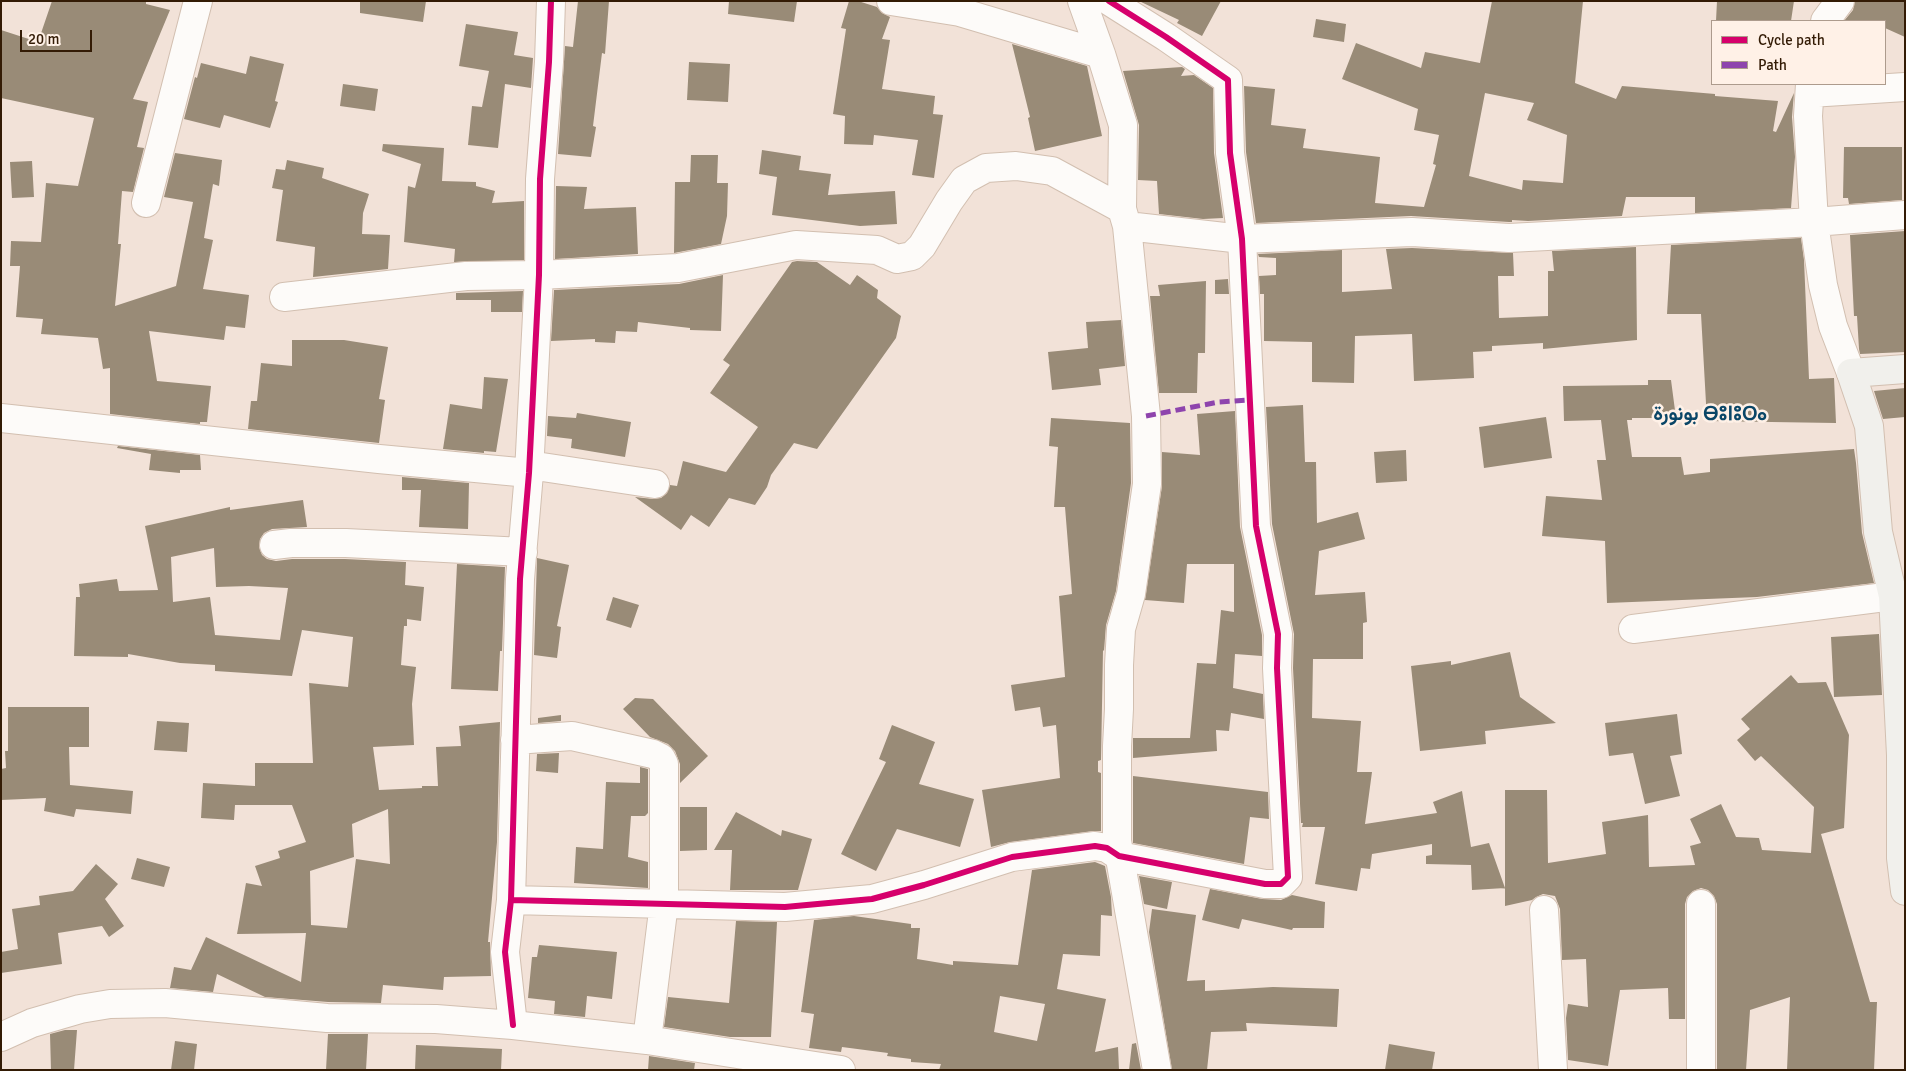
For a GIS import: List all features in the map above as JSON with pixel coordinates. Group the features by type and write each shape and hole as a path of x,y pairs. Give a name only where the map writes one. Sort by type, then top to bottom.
{"street":[{"path":"146,203 198,1"},
{"path":"513,1025 506,952 512,900 520,579 529,469 539,275 540,179 549,62 551,1"},
{"path":"891,1 960,12 1101,54"},
{"path":"1082,1 1123,125 1125,218 1146,416 1147,484 1131,594 1121,629 1117,746 1117,841 1157,1070"},
{"path":"512,900 785,907 872,899 924,885 1012,857 1095,846 1107,848 1119,856 1265,884 1281,884 1288,877 1277,668 1278,634 1256,526 1242,239 1230,153 1228,80 1174,42 1109,1"},
{"path":"1826,20 1840,1"},
{"path":"1905,87 1810,88 1808,116 1814,222 1823,285 1833,326 1863,402 1869,426 1878,532 1893,596 1901,755 1901,858 1905,891"},
{"path":"284,297 466,276 539,275 678,268 796,245 878,250 897,259 912,256 922,246 964,180 986,168 1016,166 1052,171 1125,218 1242,239 1412,232 1510,238 1814,222 1905,215"},
{"path":"1851,373 1905,369"},
{"path":"1,418 379,459 529,469 655,484"},
{"path":"274,546 291,543 346,543 523,552"},
{"path":"1633,629 1893,596"},
{"path":"515,740 572,736 653,754 661,758 664,764 664,903 647,1040"},
{"path":"1700,904 1701,1070"},
{"path":"1544,910 1552,1070"},
{"path":"1,1037 32,1023 80,1009 110,1004 165,1003 327,1018 436,1019 513,1025 647,1040 772,1064 841,1070"}],"building":[{"path":"52,1 146,1 146,4 170,10 133,99 148,102 137,147 144,148 133,192 122,191 118,244 121,244 115,306 176,286 193,202 164,197 175,153 222,160 219,186 213,184 204,238 213,240 203,289 249,295 245,328 226,326 224,340 149,331 157,381 211,386 207,422 200,422 200,424 110,414 110,368 103,369 98,338 41,334 43,319 16,317 20,266 10,266 11,241 41,242 46,183 78,186 94,118 1,98 1,30 38,42"},
{"path":"360,1 426,1 423,22 360,13"},
{"path":"578,1 609,1 605,54 602,53 593,126 596,127 591,157 558,154 565,46 573,47"},
{"path":"729,1 797,1 794,22 728,14"},
{"path":"849,1 858,1 877,7 882,13 890,17 882,39 890,40 882,89 935,96 933,114 943,115 934,178 912,175 918,140 874,135 873,145 844,144 845,116 833,114 846,29 841,28"},
{"path":"1139,1 1221,1 1202,36 1177,23 1179,20"},
{"path":"1492,1 1583,1 1575,83 1616,99 1622,86 1778,101 1773,131 1776,132 1794,93 1792,117 1795,157 1791,208 1695,213 1695,197 1626,197 1622,216 1528,221 1512,220 1512,222 1509,222 1411,216 1256,223 1246,152 1244,86 1275,89 1271,125 1306,129 1303,148 1380,157 1375,203 1424,207 1436,165 1433,164 1439,135 1414,130 1418,109 1342,79 1356,43 1421,68 1425,52 1480,63","holes":["1485,93 1534,103 1527,120 1567,135 1563,183 1523,180 1522,190 1469,176"]},
{"path":"1717,1 1794,1 1791,20 1716,20"},
{"path":"1855,1 1905,1 1905,37 1886,28 1886,20 1845,20 1853,10"},
{"path":"1316,19 1346,24 1344,42 1313,37"},
{"path":"466,24 518,32 514,55 533,58 531,88 505,84 498,148 468,145 472,106 482,107 489,71 459,66"},
{"path":"1012,44 1087,66 1102,136 1035,151 1028,118 1030,117"},
{"path":"250,56 284,64 275,101 278,102 270,128 224,115 220,128 184,119 195,77 197,78 201,63 246,74"},
{"path":"689,62 730,64 728,102 687,100"},
{"path":"1182,67 1185,69 1181,76 1194,75 1213,88 1214,153 1223,218 1203,219 1159,214 1157,181 1138,180 1139,125 1123,71"},
{"path":"343,84 378,89 375,111 340,106"},
{"path":"383,144 444,148 442,181 476,182 476,186 495,191 492,203 524,201 524,260 454,262 455,249 404,242 408,186 415,188 421,164 382,151"},
{"path":"1844,147 1902,147 1902,200 1849,204 1848,198 1843,198"},
{"path":"762,150 801,156 799,170 831,174 828,195 895,191 897,224 860,226 772,215 777,177 759,174"},
{"path":"691,155 718,155 717,183 728,183 727,216 721,244 674,253 675,182 690,182"},
{"path":"287,160 324,168 322,178 369,194 363,213 362,234 390,235 388,269 313,277 315,247 276,241 283,190 272,188 276,169 285,170"},
{"path":"32,161 34,197 12,198 10,162"},
{"path":"556,186 587,187 584,209 636,207 638,254 555,259"},
{"path":"1905,231 1905,352 1860,354 1857,316 1854,316 1850,235"},
{"path":"1801,238 1804,260 1809,379 1834,378 1836,423 1707,421 1701,314 1667,314 1671,245"},
{"path":"1636,247 1637,340 1543,349 1543,343 1492,346 1492,351 1473,352 1474,378 1414,381 1412,334 1355,336 1354,383 1312,382 1312,342 1264,341 1264,294 1260,294 1259,276 1276,275 1276,258 1259,257 1258,254 1342,250 1342,292 1392,289 1386,249 1412,248 1513,253 1514,276 1498,276 1499,318 1548,316 1548,271 1554,271 1552,251"},
{"path":"792,262 817,262 850,285 857,275 878,290 877,298 901,316 896,338 817,449 794,443 771,475 767,487 755,505 729,498 709,527 691,515 681,530 635,497 661,498 667,493 670,485 677,486 683,461 726,472 758,427 710,393 730,365 723,360"},
{"path":"723,275 721,331 690,330 690,328 638,322 637,332 616,331 615,343 595,342 595,339 551,341 554,290 679,284"},
{"path":"1228,279 1229,294 1215,294 1215,280"},
{"path":"1206,281 1205,353 1198,353 1197,393 1159,393 1150,296 1160,296 1158,285"},
{"path":"523,291 522,312 491,312 491,300 456,300 456,293"},
{"path":"1121,320 1125,366 1099,369 1101,385 1052,390 1048,352 1088,348 1086,322"},
{"path":"292,340 344,340 388,347 379,399 385,400 379,443 248,429 251,401 257,401 261,363 292,366"},
{"path":"484,377 508,379 496,452 484,451 484,453 443,449 450,404 482,409"},
{"path":"1648,380 1671,380 1676,418 1632,418 1632,420 1627,420 1632,457 1681,457 1684,475 1710,472 1710,459 1854,449 1862,533 1874,583 1757,597 1607,603 1605,541 1542,536 1546,496 1602,500 1597,460 1606,460 1601,420 1564,421 1563,386 1648,385"},
{"path":"1905,388 1905,417 1883,419 1874,391"},
{"path":"1303,405 1305,462 1316,462 1317,523 1358,512 1365,539 1319,551 1315,595 1365,592 1367,622 1363,623 1363,659 1313,659 1312,718 1361,721 1357,772 1372,772 1365,824 1437,813 1433,802 1462,791 1471,847 1489,843 1505,888 1472,890 1471,865 1426,864 1426,856 1432,855 1432,844 1372,854 1370,869 1361,868 1357,891 1315,884 1325,827 1302,827 1303,823 1301,823 1293,668 1294,634 1272,524 1266,407"},
{"path":"1235,411 1240,527 1262,635 1262,656 1235,654 1233,688 1263,694 1264,719 1231,713 1229,731 1216,730 1217,751 1133,758 1133,738 1190,738 1197,663 1216,664 1221,610 1234,612 1234,564 1187,564 1184,603 1145,600 1162,486 1162,452 1200,455 1197,414"},
{"path":"577,413 631,422 625,457 571,448 572,439 547,436 548,416 576,418"},
{"path":"1546,417 1552,458 1484,468 1479,427"},
{"path":"1051,418 1130,423 1131,483 1116,591 1106,625 1103,650 1101,760 1098,761 1098,772 1101,773 1101,831 1010,842 991,847 982,790 1060,778 1056,725 1043,727 1040,707 1015,711 1011,685 1065,677 1059,596 1072,594 1065,507 1054,507 1058,447 1049,446"},
{"path":"118,446 200,455 201,470 180,470 180,473 149,470 151,454 117,448"},
{"path":"1406,450 1407,481 1376,483 1374,452"},
{"path":"402,477 469,483 468,529 419,527 421,490 402,490"},
{"path":"303,500 307,527 272,529 264,533 260,539 259,547 262,555 267,559 276,561 292,559 345,559 406,562 405,585 424,587 421,621 407,619 407,626 404,626 401,665 416,667 412,704 414,745 373,747 379,790 438,786 436,747 461,746 459,726 500,722 497,842 488,942 490,942 491,976 444,977 443,990 383,985 381,1003 328,1002 265,997 217,974 213,992 170,988 174,967 191,970 206,937 301,982 306,933 237,934 246,883 262,886 255,866 280,858 278,851 306,842 292,805 235,805 234,820 201,818 203,783 255,786 255,763 313,763 309,683 348,687 353,637 302,630 292,676 215,671 215,665 180,663 128,654 128,657 74,656 76,597 80,597 79,584 117,579 119,591 158,590 145,526 230,507 230,510","holes":["214,548 216,587 288,588 280,640 215,635 210,597 173,602 171,557","388,809 390,864 356,859 347,928 311,925 310,871 354,857 352,824"]},
{"path":"537,558 569,565 557,626 561,627 557,658 534,655"},
{"path":"457,564 505,567 502,651 500,651 498,691 451,689"},
{"path":"613,597 639,605 631,628 606,620"},
{"path":"1879,634 1882,695 1834,697 1831,637"},
{"path":"1510,652 1520,697 1556,723 1485,731 1486,744 1420,751 1411,666 1451,661 1451,665"},
{"path":"1791,675 1798,683 1826,682 1849,735 1844,828 1821,834 1870,1002 1877,1002 1874,1070 1787,1070 1790,997 1750,1010 1746,1070 1717,1070 1717,904 1714,896 1708,890 1701,888 1693,891 1687,897 1685,904 1685,1019 1669,1019 1668,988 1620,990 1608,1066 1568,1060 1566,1018 1568,1004 1588,1007 1586,959 1562,960 1560,909 1555,896 1543,894 1532,900 1505,906 1505,790 1547,790 1548,863 1606,854 1602,822 1648,815 1649,867 1695,865 1690,846 1701,843 1690,819 1721,804 1736,837 1759,838 1762,850 1811,853 1814,807 1761,756 1755,761 1737,740 1750,729 1741,719"},
{"path":"635,698 653,699 708,756 680,783 680,764 675,751 668,744 650,737 623,709"},
{"path":"8,707 89,707 89,747 69,747 70,785 133,791 131,814 76,809 74,817 44,811 46,798 1,800 1,769 6,768 5,751 8,751"},
{"path":"1677,714 1682,754 1670,756 1680,796 1645,804 1633,753 1609,756 1605,723"},
{"path":"561,715 561,721 538,723 538,718"},
{"path":"157,721 189,723 187,752 154,750"},
{"path":"892,725 935,742 919,784 974,799 960,847 897,829 876,871 841,854 886,762 879,759"},
{"path":"559,753 558,773 536,771 537,754"},
{"path":"640,767 648,769 648,813 645,816 631,816 628,857 648,862 648,888 574,883 576,847 603,849 606,782 640,783"},
{"path":"1133,776 1268,792 1269,819 1250,817 1244,864 1133,843"},
{"path":"680,807 707,807 707,850 680,851"},
{"path":"736,812 781,836 782,830 812,839 798,890 730,890 732,850 714,850"},
{"path":"137,858 170,867 164,887 131,879"},
{"path":"1095,862 1105,866 1111,897 1112,916 1101,915 1100,956 1063,954 1057,989 1106,999 1095,1052 1118,1047 1119,1070 939,1070 941,1064 911,1062 911,1059 887,1056 888,1053 842,1047 841,1052 809,1048 814,1014 801,1012 814,920 854,916 911,924 911,928 920,928 917,959 953,965 953,961 1018,965 1032,870","holes":["1000,996 1045,1004 1037,1041 994,1032"]},
{"path":"96,864 118,884 105,899 124,926 109,937 102,926 58,933 62,964 1,973 1,952 18,949 12,909 40,905 39,896 73,891"},
{"path":"1139,876 1172,882 1167,909 1144,904"},
{"path":"1210,889 1262,899 1281,900 1292,895 1325,902 1324,928 1293,928 1292,930 1242,919 1239,929 1202,920"},
{"path":"1152,909 1196,915 1187,981 1205,980 1205,991 1273,987 1339,989 1337,1027 1246,1023 1247,1031 1211,1032 1207,1070 1172,1070 1149,932"},
{"path":"736,921 777,922 771,1037 730,1037 664,1027 668,997 729,1003"},
{"path":"539,945 617,952 612,999 587,996 585,1017 554,1014 555,1001 528,998 532,957 537,957"},
{"path":"65,1030 77,1030 74,1070 51,1070 50,1034"},
{"path":"328,1034 368,1034 366,1070 326,1070"},
{"path":"175,1041 197,1044 194,1070 171,1070"},
{"path":"1136,1043 1141,1070 1129,1070 1132,1044"},
{"path":"1389,1044 1435,1052 1432,1070 1385,1070"},
{"path":"416,1045 502,1049 501,1070 415,1070"},
{"path":"649,1056 695,1063 694,1070 648,1070"}],"marked path":[{"path":"1146,416 1219,402 1250,400"}],"cycle path":[{"path":"513,1025 505,952 511,900 520,579 529,473 539,275 540,179 549,62 551,1"},
{"path":"511,900 785,907 872,899 924,885 1012,857 1095,846 1107,848 1119,856 1265,884 1281,884 1288,877 1277,668 1278,634 1256,526 1242,239 1230,153 1228,80 1166,37 1109,1"}],"district":[{"name":"بونورة ⴱⵓⵏⵓⵔⴰ","path":"1710,415"}]}
